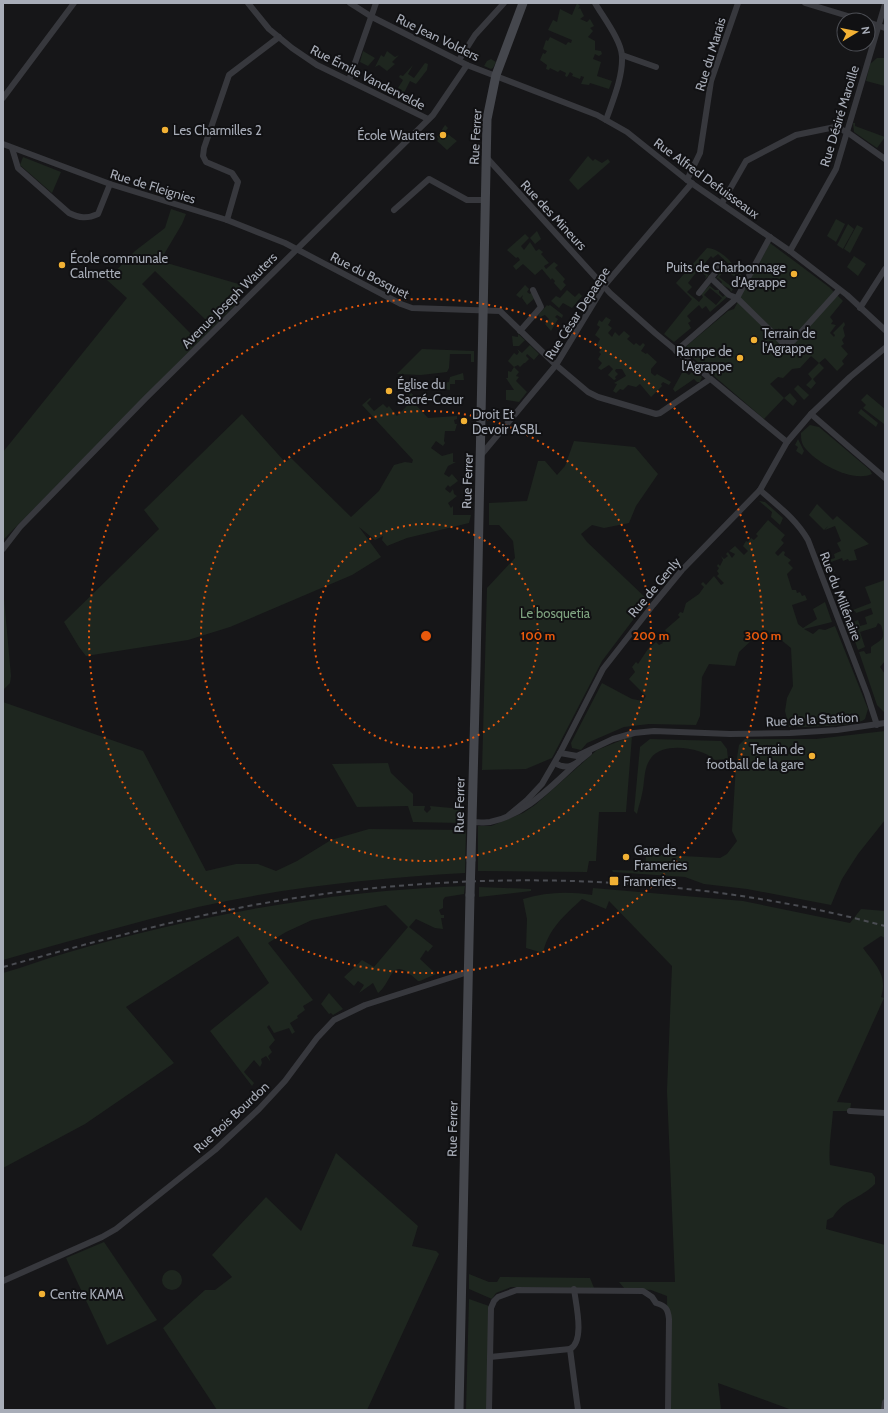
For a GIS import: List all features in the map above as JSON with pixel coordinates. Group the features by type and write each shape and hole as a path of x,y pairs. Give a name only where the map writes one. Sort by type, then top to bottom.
{"main road":[{"name":"Rue Ferrer","path":"459,1410 470,860 481,455 488,114 496,75 523,3"}],"street":[{"path":"3,98 74,3"},
{"name":"Rue Émile Vandervelde","path":"248,3 269,29 317,65 428,120"},
{"name":"Rue Jean Volders","path":"350,3 372,17 467,65 496,75"},
{"path":"349,80 353,73 376,3"},
{"path":"459,60 476,35 504,3"},
{"path":"595,3 617,40 622,55 620,76 606,120"},
{"name":"Rue du Marais","path":"690,182 700,153 711,81 738,3"},
{"path":"805,3 836,12"},
{"name":"Rue Désiré Maroille","path":"790,251 836,169 885,4"},
{"path":"878,25 885,28"},
{"path":"227,220 238,182 232,173 206,162 202,156 204,148 229,75 279,37"},
{"path":"622,55 656,67"},
{"name":"Avenue Joseph Wauters","path":"3,549 20,527 71,474 428,120 467,65"},
{"name":"Rue Alfred Defuisseaux","path":"496,75 606,120 627,132 690,182 790,251 839,290 885,330"},
{"path":"722,203 746,161 796,135 835,127 847,132 885,159"},
{"name":"Rue de Fleignies","path":"3,144 110,184 227,220 285,243 297,250"},
{"path":"12,148 18,168 68,213 76,217 91,217 98,214 110,184"},
{"name":"Rue des Mineurs","path":"487,158 604,286 710,379 787,442"},
{"path":"394,210 429,178 468,200 486,200"},
{"name":"Rue César Depaepe","path":"481,455 556,365 604,286 690,182"},
{"path":"676,350 736,298 770,237"},
{"name":"Rue du Bosquet","path":"297,250 401,304 412,308 484,312 500,311 556,365 588,392 598,397 656,414 664,411 710,379"},
{"path":"699,293 722,264"},
{"path":"860,308 885,269"},
{"path":"711,278 729,295 736,298 783,343 793,341 839,290"},
{"path":"520,331 542,307 533,290"},
{"name":"Rue de Genly","path":"509,815 539,787 555,763 600,674 614,654 682,570 760,490 787,442 811,414 850,376 885,348"},
{"path":"811,414 885,478"},
{"name":"Rue du Millénaire","path":"760,490 790,516 808,540 874,712 877,725"},
{"name":"Rue de la Station","path":"598,746 613,739 634,733 654,731 740,733 824,731 885,723"},
{"path":"472,822 489,822 509,815 535,801 598,746"},
{"path":"560,753 577,756 598,746"},
{"path":"555,763 564,767 570,767 578,762"},
{"name":"Rue Bois Bourdon","path":"3,1281 102,1237 116,1229 215,1150 245,1123 285,1081 316,1038 329,1024 340,1016 365,1005 468,972"},
{"path":"850,1111 885,1113"},
{"path":"490,1410 491,1308 494,1301 498,1297 517,1290 603,1290 643,1291 652,1297 656,1303 664,1305 668,1311 668,1410"},
{"path":"490,1357 570,1349 577,1344 579,1335 574,1290"},
{"path":"570,1349 578,1410"},
{"path":"884,1410 885,1402"}],"green space":[{"path":"577,3 580,6 578,9 580,8 584,16 580,19 587,22 590,19 594,26 590,28 593,31 588,37 595,41 595,50 601,51 602,54 599,56 595,54 593,59 601,62 597,76 612,81 609,89 590,83 589,85 581,84 584,77 581,76 580,79 572,76 573,74 570,72 567,77 565,76 566,73 560,70 558,72 550,68 549,70 546,69 547,65 540,60 543,53 545,54 547,51 543,49 546,40 548,41 550,37 566,45 568,42 571,43 572,40 548,30 553,20 557,22 560,9 572,15"},
{"path":"363,51 375,58 368,66 360,62"},
{"path":"387,51 395,57 399,55 392,62 395,64 387,71 379,65 375,67 381,55 384,57"},
{"path":"877,58 885,58 885,86 866,81 870,64"},
{"path":"491,59 496,62 491,69 484,66 487,61"},
{"path":"425,63 428,64 427,70 416,84 410,81 400,101 397,100 402,90 398,88 403,80 399,77 400,75 403,76 413,65 408,74 414,78"},
{"path":"853,123 855,123 855,126 885,137 877,148 854,132"},
{"path":"445,125 448,128 445,132 457,141 447,150 437,141 439,139 437,137"},
{"path":"588,156 593,161 595,159 602,163 608,159 610,162 578,190 569,180"},
{"path":"23,157 61,172 52,193 20,165"},
{"path":"171,209 186,214 182,224 160,261 242,285 234,295 239,301 3,540 3,452 127,298 107,280 135,251 165,228","holes":["155,271 206,320 191,334 142,284"]},
{"path":"836,219 845,224 836,242 827,236"},
{"path":"848,224 854,229 843,249 837,245"},
{"path":"857,225 863,228 850,253 844,249"},
{"path":"537,231 541,239 535,244 530,238"},
{"path":"525,234 529,238 521,246 524,250 530,242 536,251 539,249 543,252 541,254 549,263 544,266 546,269 554,262 558,265 555,268 565,279 563,282 566,285 561,291 554,283 555,281 552,278 551,280 542,269 535,275 523,264 516,270 513,266 520,260 507,250"},
{"path":"770,243 829,287 843,301 830,317 833,321 831,324 836,325 830,333 834,337 835,335 833,333 844,322 845,325 843,328 845,336 842,340 844,344 841,346 848,354 842,361 844,364 837,371 825,358 819,363 811,356 800,368 792,369 783,378 778,377 770,384 784,398 764,419 685,351 684,348 728,311 734,309"},
{"path":"707,248 718,251 722,254 731,262 742,276 731,292 730,289 721,284 722,282 718,278 715,280 723,268 727,268 730,265 718,254 713,258 711,256 701,268 708,275 710,274 705,279 706,276 698,270 688,283 692,287 687,292 699,302 703,297 701,294 711,284 710,286 715,290 719,290 719,293 723,297 725,295 727,297 710,312 706,306 702,309 699,305 687,316 691,321 688,323 691,328 674,342 664,334 692,299 676,283","holes":["725,270 738,279 732,287 719,277","710,288 722,298 716,305 704,295"]},
{"path":"854,256 866,264 858,276 847,267"},
{"path":"525,285 529,289 527,292 530,294 532,292 535,298 527,305 522,298 523,295 520,298 516,295"},
{"path":"567,290 575,297 579,293 582,296 572,308 563,303 559,308 551,301 556,296 560,298"},
{"path":"547,305 550,305 563,315 562,318 557,315 555,317 558,319 551,331 545,324 549,319 545,315 540,317 538,315"},
{"path":"606,317 611,320 608,325 612,328 608,333 612,337 615,332 619,336 624,331 630,336 627,339 634,345 636,343 640,346 643,343 645,345 641,351 646,354 647,353 657,362 651,369 651,373 655,376 657,374 671,382 669,385 663,382 661,384 662,386 651,397 640,384 636,387 628,385 623,390 620,389 616,393 613,391 617,384 614,383 626,376 622,369 616,369 615,371 618,374 614,380 608,375 613,369 609,365 601,370 598,368 602,363 598,359 601,354 599,352 601,350 597,345 600,339 595,335 600,327 597,325 599,320 602,322"},
{"path":"518,334 525,340 519,346 513,346 512,336 518,337"},
{"path":"530,345 539,354 534,360 527,354 526,356 529,359 525,363 520,367 518,365 514,367 508,361 514,353 517,355 519,352 517,349 522,353"},
{"path":"422,349 474,351 474,362 471,362 471,354 450,354 449,368 447,372 421,375 397,374"},
{"path":"819,363 824,368 813,379 816,383 811,389 806,385 812,379 808,374"},
{"path":"514,367 519,372 516,376 519,377 516,381 527,392 519,402 506,400 506,390 514,390 506,378 508,378 508,371 511,372"},
{"path":"693,370 702,377 700,382 697,382 694,379 675,392 673,389 683,371 689,375"},
{"path":"463,373 464,380 455,380 455,384 450,384 450,390 444,389 444,383 449,382 450,377"},
{"path":"798,385 809,395 804,400 794,389"},
{"path":"411,393 417,398 418,402 416,402 416,405 428,418 457,416 457,419 454,420 455,424 457,424 455,431 445,431 445,443 443,446 436,441 431,448 442,456 453,453 453,462 456,462 448,466 444,474 449,477 452,474 458,481 450,487 448,485 445,489 450,493 453,489 454,494 457,496 448,503 451,508 453,506 453,515 471,515 469,523 407,538 387,546 382,540 383,536 375,540 359,527 381,557 352,575 230,627 188,640 86,656 64,622 159,529 144,510 242,414 285,462 255,484 291,458 351,517 379,491 394,465 405,462 412,463 413,460 362,405 370,398 371,399 367,403 374,411 383,404 387,408 389,406 397,416 413,400 409,395"},
{"path":"790,393 797,401 793,406 784,398"},
{"path":"867,394 885,409 884,424 863,408 866,405 861,400"},
{"path":"861,409 878,423 876,427 858,413"},
{"path":"810,425 819,427 870,470 872,474 855,476 845,474 818,460 805,448 802,440 801,433"},
{"path":"798,439 804,451 802,455 796,451 798,447 795,445"},
{"name":"Le bosquetia","path":"574,441 635,447 658,474 636,506 629,523 604,528 592,525 581,534 587,542 648,600 602,661 552,758 526,769 482,770 487,588 515,558 513,541 499,525 489,525 489,503 527,501 538,461 545,461 557,475 565,466"},
{"path":"759,501 765,502 783,518 780,525 771,517 772,512"},
{"path":"817,504 833,520 837,516 869,544 854,550 857,560 849,561 848,559 843,561 842,558 831,562 835,572 829,574 825,561 835,558 834,554 841,551 837,543 841,541 835,526 825,530 828,526 824,530 809,515"},
{"path":"768,520 785,535 781,540 784,543 775,553 778,556 783,551 785,552 784,555 791,560 788,563 793,568 787,574 792,590 796,590 797,593 800,592 802,596 805,595 807,600 792,605 798,624 803,628 817,619 813,609 825,602 832,622 804,629 813,634 819,629 825,630 835,626 868,709 865,719 851,724 817,727 789,727 785,711 787,698 793,686 791,648 780,639 753,639 739,652 735,666 709,664 702,677 700,716 696,725 649,724 624,727 587,743 581,750 572,748 571,743 602,683 632,699 643,701 646,696 629,679 635,672 632,667 636,662 638,664 648,649 656,642 659,645 663,643 658,637 662,634 664,636 667,633 665,630 680,617 678,615 680,612 683,613 686,603 699,594 704,587 701,584 703,582 706,585 714,576 721,585 724,583 717,576 719,574 717,571 719,568 717,566 718,564 720,566 723,560 721,556 724,559 728,556 726,554 728,552 732,558 735,554 729,551 735,546 744,555 748,551 743,546 746,541 748,542 751,538 754,540 758,536 756,534"},
{"path":"885,580 885,661 880,667 885,674 885,713 877,705 859,652 864,651 866,654 871,653 871,647 882,639 883,634 881,625 878,623 876,627 860,632 865,647 858,650 849,624 858,620 860,626 867,624 865,617 873,614 871,608 856,613 855,611 845,615 845,613 871,603 865,587"},
{"path":"3,587 11,676 10,683 3,690"},
{"path":"3,702 143,751 206,871 236,864 258,864 276,871 297,861 331,840 369,829 466,830 465,873 331,884 231,900 149,919 3,960"},
{"path":"885,731 885,820 858,854 842,879 831,905 747,889 704,884 685,877 613,872 612,870 645,871 646,854 720,858 727,854 737,841 732,831 736,764 739,745 745,739 816,739"},
{"path":"632,736 626,812 599,812 596,861 589,861 587,872 478,871 478,826 491,826 523,813 535,805 597,750"},
{"path":"650,739 721,741 727,749 728,759 715,760 701,752 683,748 665,749 657,753 648,762 642,797 637,814 634,811 640,747"},
{"path":"388,763 391,773 413,794 413,806 425,806 424,810 427,813 431,809 430,806 462,809 461,823 413,822 408,806 357,807 332,764"},
{"path":"465,886 464,894 445,897 443,900 443,908 439,910 441,915 444,915 444,918 441,918 443,929 435,928 416,919 409,927 433,946 428,952 426,950 420,959 436,974 420,981 402,969 397,969 393,972 378,993 373,983 359,993 364,985 358,981 354,986 344,977 362,960 374,967 408,927 386,905 312,920 286,932 268,943 313,1000 303,1006 305,1010 297,1016 298,1018 290,1023 295,1032 292,1034 289,1028 274,1033 269,1025 267,1027 275,1040 269,1047 272,1052 268,1056 270,1061 266,1056 261,1059 262,1063 260,1067 254,1060 244,1072 254,1083 252,1086 210,1031 269,983 238,936 126,1007 174,1063 85,1124 3,1168 3,973 58,955 115,939 214,916 314,899 364,893"},
{"path":"479,887 531,889 531,891 479,897"},
{"path":"593,888 743,901 850,923 861,909 885,911 885,938 881,936 863,948 880,971 883,983 881,997 884,998 837,1102 851,1103 850,1111 833,1111 829,1152 830,1165 872,1173 875,1177 875,1184 864,1193 847,1203 837,1211 833,1217 827,1220 826,1229 885,1245 884,1410 792,1410 718,1383 721,1410 668,1410 667,1296 651,1290 624,1288 619,1282 675,1282 667,1091 672,966 609,901 606,909 582,899 558,923 545,944 543,953 526,948 527,919 523,899 557,893 592,895"},
{"path":"329,993 343,1009 333,1015 331,1013 329,1014 321,1004"},
{"path":"336,1153 418,1226 412,1246 436,1251 439,1254 367,1410 217,1410 163,1328 205,1290 215,1290 232,1277 212,1255 266,1197 301,1231"},
{"path":"104,1242 157,1320 107,1345 66,1258"},
{"path":"172,1270 179,1273 182,1280 179,1287 172,1290 165,1287 162,1280 165,1273"},
{"path":"469,1274 489,1282 497,1282 500,1277 590,1278 594,1288 511,1287 496,1293 492,1299 469,1289"},
{"path":"469,1299 489,1306 487,1410 466,1410"}],"railway":[{"path":"3,967 133,932 232,909 341,892 419,884 497,881 576,881 655,886 733,895 810,908 885,926"}],"place":[{"name":"Les Charmilles 2","path":"165,130"},
{"name":"École Wauters","path":"443,135"},
{"name":"École communale Calmette","path":"62,265"},
{"name":"Puits de Charbonnage d'Agrappe","path":"794,274"},
{"name":"Terrain de l'Agrappe","path":"754,340"},
{"name":"Rampe de l'Agrappe","path":"740,358"},
{"name":"Église du Sacré-Cœur","path":"389,391"},
{"name":"Droit Et Devoir ASBL","path":"464,421"},
{"name":"Terrain de football de la gare","path":"812,756"},
{"name":"Gare de Frameries","path":"626,857"},
{"name":"Frameries","path":"614,881"},
{"name":"Centre KAMA","path":"42,1294"}]}
